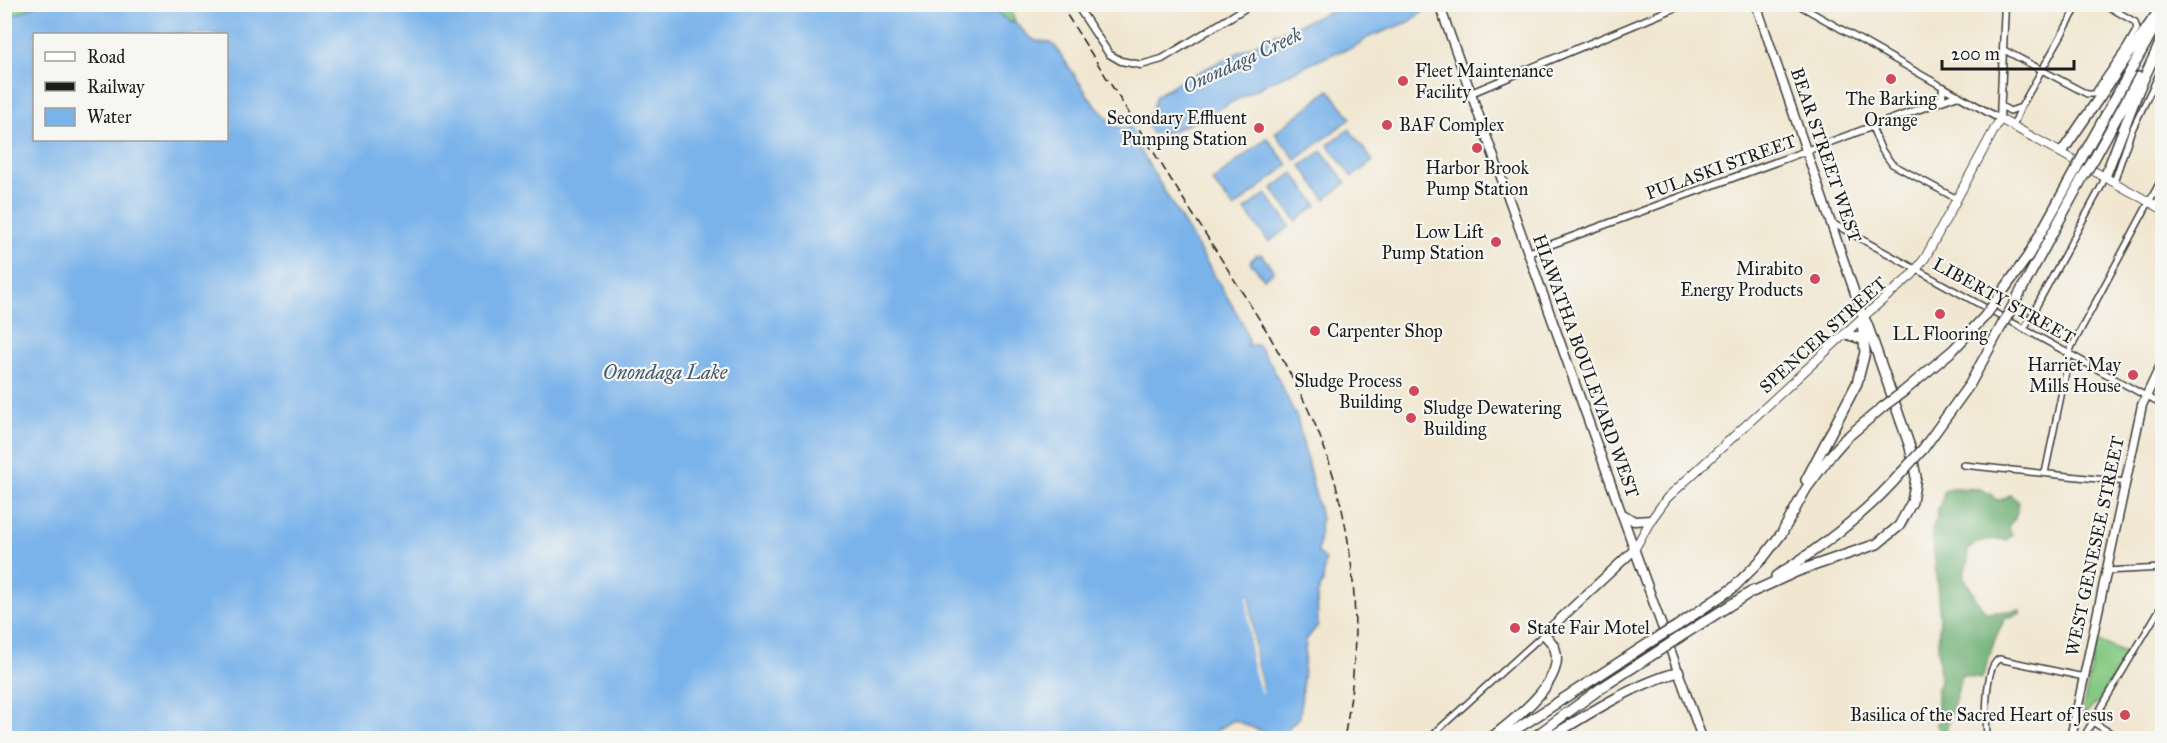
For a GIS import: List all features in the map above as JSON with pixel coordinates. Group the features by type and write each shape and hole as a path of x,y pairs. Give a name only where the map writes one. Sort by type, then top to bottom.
{"highway":[{"path":"2062,152 2163,6"},
{"path":"1503,738 1722,597 1747,575 1777,540 1806,489 1845,439 1953,350 1985,316 2028,256 2163,14"},
{"path":"1533,738 1601,688 1750,593 1831,538 1875,500 1923,449 1970,384 2163,37"},
{"path":"2110,179 2139,89 2163,37"},
{"path":"1792,513 1806,480 1857,383 1864,360 1863,317"},
{"path":"1750,593 1798,571 1876,544 1899,526 1912,502 1916,477 1910,447 1863,317"},
{"path":"1846,334 1865,340"},
{"path":"1491,738 1531,704 1551,678 1555,669 1556,652 1544,634"},
{"path":"1549,738 1611,701 1679,672"}],"main road":[{"name":"BEAR STREET WEST","path":"1756,4 1863,317"},
{"name":"HIAWATHA BOULEVARD WEST","path":"1440,7 1702,738"},
{"path":"2000,119 2163,209"},
{"name":"SPENCER STREET","path":"1634,549 1661,504 1675,490 1917,270 2000,119"},
{"name":"WEST GENESEE STREET","path":"2070,738 2146,396 2163,363"},
{"path":"1619,511 1634,521 1651,520"},
{"path":"1544,634 1634,549"}],"street":[{"path":"1076,4 1109,54 1122,61 1141,65 1162,59 1247,7 1258,4"},
{"path":"1471,93 1684,4"},
{"path":"1797,4 2000,119 2005,4"},
{"path":"2013,126 2021,107 2079,4"},
{"path":"2004,50 2087,94 2094,94 2137,29 2135,22 2104,4"},
{"path":"2025,329 2101,188 2110,179 2163,68"},
{"path":"1937,102 1942,97 1943,87"},
{"name":"PULASKI STREET","path":"1528,254 1958,95"},
{"path":"2001,106 2010,111 2021,107"},
{"path":"1872,127 1881,149 1893,165 1957,199"},
{"path":"2045,473 2069,354 2075,339 2163,178"},
{"name":"LIBERTY STREET","path":"1832,223 2163,405"},
{"path":"1963,465 2126,482"},
{"path":"2106,571 2163,568"},
{"path":"2083,738 2163,605"},
{"path":"1429,738 1544,634"},
{"path":"1986,738 1987,694 1993,666 1999,658 2084,677"},
{"path":"2076,712 2120,738"}],"green space":[{"path":"5,4 39,5 5,20"},
{"path":"988,5 1009,5 1015,22 1009,22"},
{"path":"1954,488 1979,489 1992,494 1994,499 2001,500 2010,495 2019,502 2016,516 2008,527 2012,535 2006,540 1985,540 1968,549 1968,561 1963,576 1987,613 2020,610 2020,614 2006,618 1995,639 1981,679 1962,675 1945,737 1937,726 1940,619 1932,529 1944,491"},
{"path":"2097,641 2127,654 2098,702 2086,713 2082,711"}],"water":[{"name":"Onondaga Lake","path":"39,4 988,5 1009,22 1015,22 1036,41 1048,42 1055,46 1093,103 1116,127 1130,128 1151,113 1156,96 1175,84 1280,32 1346,5 1430,5 1409,22 1369,37 1354,47 1270,82 1204,117 1165,134 1151,133 1136,143 1242,322 1249,341 1246,345 1258,345 1272,366 1297,418 1321,518 1318,553 1325,559 1323,582 1317,595 1318,625 1306,640 1300,717 1283,737 1275,737 1234,720 1204,738 5,738 4,20","holes":["1248,595 1250,596 1255,659 1263,690 1251,660"]},
{"path":"1329,90 1351,118 1296,160 1275,133"},
{"path":"1349,129 1373,161 1352,177 1328,145"},
{"path":"1267,138 1288,165 1234,208 1212,181"},
{"path":"1322,151 1346,183 1325,199 1301,166"},
{"path":"1293,173 1317,205 1296,221 1272,189"},
{"path":"1266,194 1290,226 1269,242 1245,210"},
{"path":"1256,254 1258,256 1261,254 1274,271 1264,279 1250,262"}],"pier":[{"path":"1141,117 1151,134 1140,141 1129,124"},
{"path":"1249,595 1255,659 1263,690 1261,694 1251,660 1247,597"}],"railway":[{"path":"4,9 15,4"},
{"path":"1060,4 1268,333 1314,422 1339,498 1353,578 1354,659 1344,738"}],"place":[{"name":"The Barking Orange","path":"1891,79"},
{"name":"Fleet Maintenance Facility","path":"1403,81"},
{"name":"BAF Complex","path":"1387,125"},
{"name":"Secondary Effluent Pumping Station","path":"1259,128"},
{"name":"Harbor Brook Pump Station","path":"1477,148"},
{"name":"Low Lift Pump Station","path":"1496,242"},
{"name":"Mirabito Energy Products","path":"1815,279"},
{"name":"LL Flooring","path":"1940,314"},
{"name":"Carpenter Shop","path":"1315,331"},
{"name":"Harriet May Mills House","path":"2133,375"},
{"name":"Sludge Process Building","path":"1414,391"},
{"name":"Sludge Dewatering Building","path":"1411,418"},
{"name":"State Fair Motel","path":"1515,628"},
{"name":"Basilica of the Sacred Heart of Jesus","path":"2125,715"}],"water label":[{"name":"Onondaga Creek","path":"1242,60"}]}
